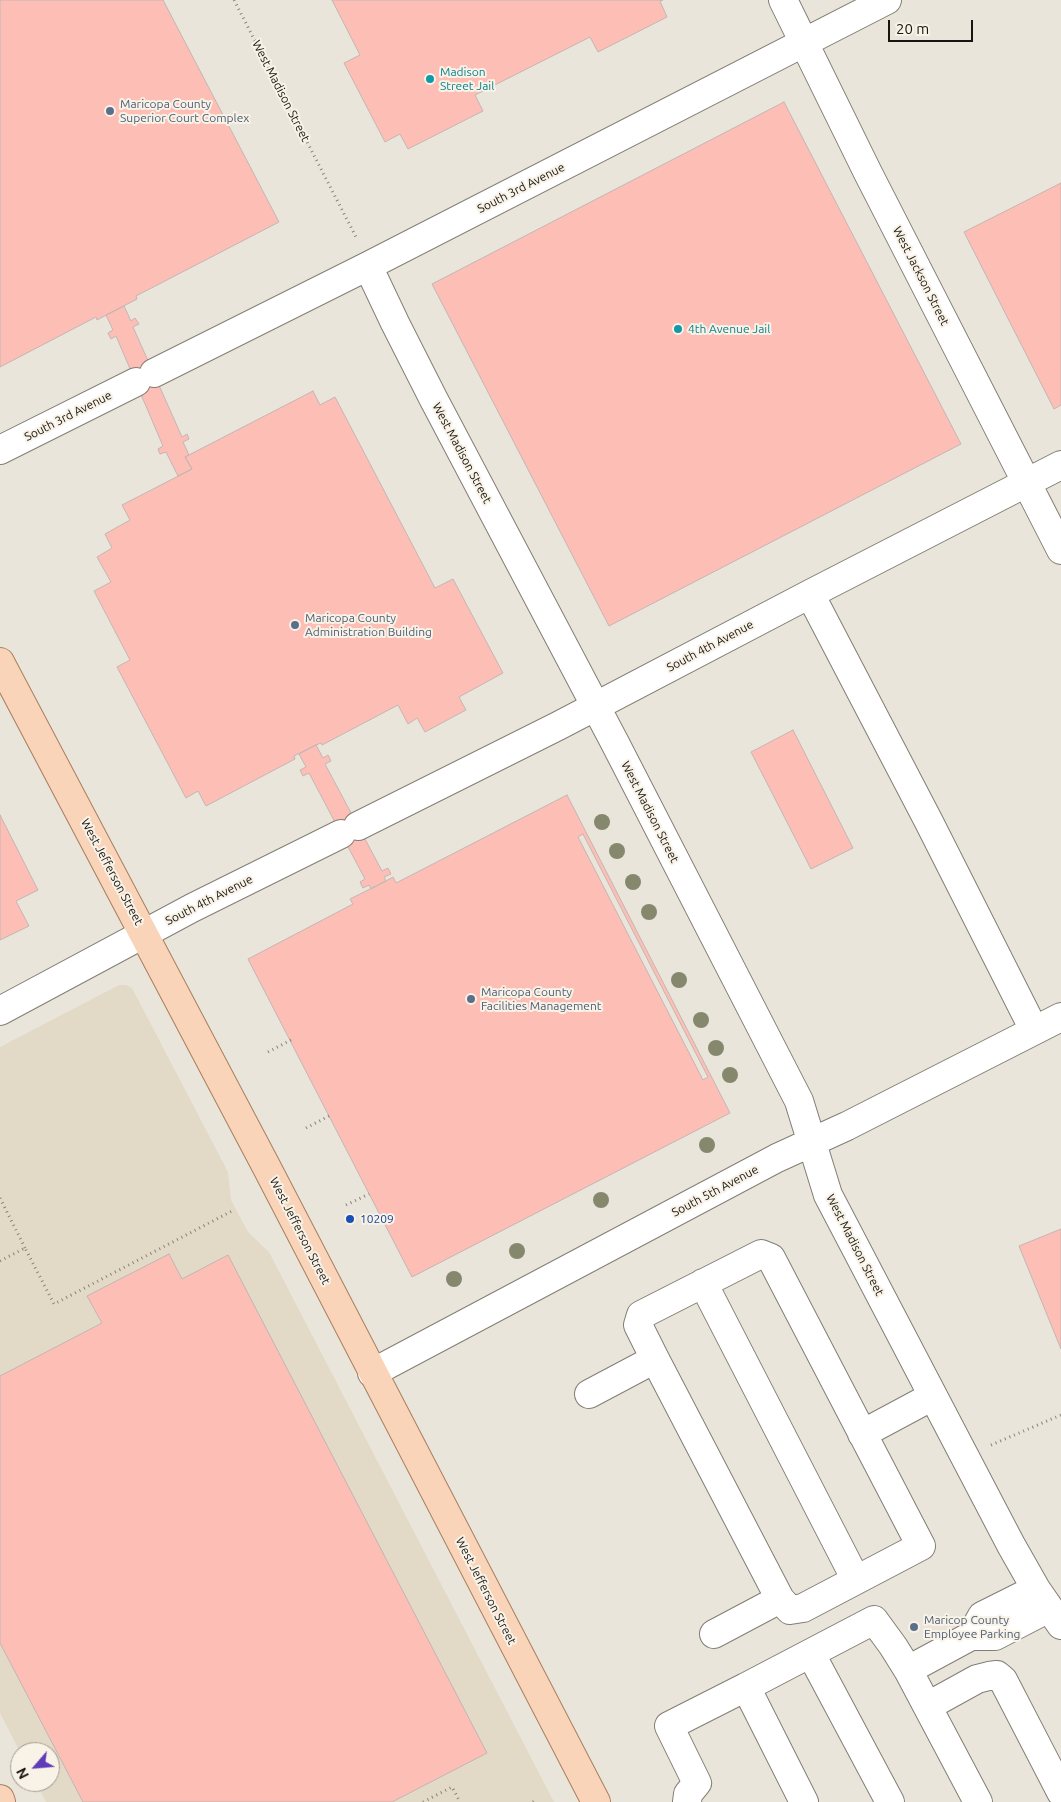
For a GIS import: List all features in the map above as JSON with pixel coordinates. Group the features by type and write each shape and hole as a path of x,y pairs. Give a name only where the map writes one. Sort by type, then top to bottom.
{"main road":[{"name":"West Jefferson Street","path":"0,662 266,1166 596,1802"}],"street":[{"name":"West Jackson Street","path":"783,0 1061,550"},
{"name":"South 3rd Avenue","path":"0,450 368,266 887,0"},
{"name":"West Madison Street","path":"368,266 433,398 799,1101 828,1195 1011,1545 1049,1607"},
{"name":"South 4th Avenue","path":"0,1011 144,934 595,706 1061,465"},
{"path":"810,594 916,795 1034,1030"},
{"name":"South 5th Avenue","path":"372,1373 777,1158 847,1126 1061,1017"},
{"path":"760,1254 771,1258 921,1546 803,1608 790,1610 780,1599 638,1326 641,1315 703,1283 760,1254"},
{"path":"703,1283 856,1580"},
{"path":"589,1394 655,1359"},
{"path":"862,1434 933,1396"},
{"path":"714,1634 780,1599"},
{"path":"908,1670 970,1636 982,1616 1049,1607"},
{"path":"687,1802 688,1794 697,1782 669,1726 748,1691 874,1620 908,1670 978,1802"},
{"path":"811,1654 890,1802"},
{"path":"928,1706 977,1679 997,1675 1003,1680 1061,1792"},
{"path":"748,1691 804,1802"}],"path":[{"name":"West Madison Street","path":"234,0 353,228 368,266"},
{"path":"268,1052 290,1040"},
{"path":"306,1128 329,1116"},
{"path":"346,1205 370,1194"},
{"path":"0,1198 54,1304 232,1211"},
{"path":"0,1261 25,1248"},
{"path":"965,1457 1061,1415"},
{"path":"423,1802 452,1787 460,1802"}],"shaded area":[{"path":"119,985 126,985 132,988 228,1172 231,1200 248,1232 269,1252 554,1802 46,1802 41,1792 60,1792 60,1742 15,1742 0,1713 0,1047"}],"building":[{"name":"Maricopa County Superior Court Complex","path":"0,0 163,0 279,222 136,296 137,299 97,320 96,317 0,367"},
{"name":"Madison Street Jail","path":"332,0 663,0 660,1 667,17 598,52 590,37 475,95 483,111 408,149 400,134 385,142 344,63 360,55"},
{"name":"4th Avenue Jail","path":"784,102 961,444 609,626 432,284"},
{"path":"1061,183 1061,405 1054,409 964,232"},
{"path":"124,306 131,321 135,318 139,324 133,327 182,437 187,434 189,439 183,442 189,455 185,457 192,469 178,476 166,452 160,454 158,449 163,446 116,336 111,339 108,333 113,330 106,315"},
{"name":"Maricopa County Administration Building","path":"313,391 320,405 335,397 435,588 453,579 503,673 459,697 466,710 425,732 417,718 408,724 398,705 322,745 321,743 294,756 295,759 206,806 198,791 186,798 117,667 130,660 94,591 111,582 97,557 112,548 105,534 130,520 122,505 192,469 185,457"},
{"path":"793,730 853,848 811,869 751,752"},
{"path":"316,745 323,758 328,755 331,761 325,764 382,871 388,868 391,874 384,877 386,881 371,889 369,885 363,888 360,882 365,879 309,773 303,776 300,770 306,767 299,754"},
{"name":"Maricopa County Facilities Management","path":"567,795 730,1113 412,1277 248,959 353,904 350,899 393,877 396,883"},
{"path":"0,815 38,890 16,901 29,926 0,940"},
{"path":"583,834 708,1077 703,1080 578,837"},
{"path":"1061,1229 1061,1349 1019,1246"},
{"path":"169,1254 182,1279 228,1255 487,1753 392,1802 83,1802 60,1758 60,1742 52,1742 0,1643 0,1376 102,1323 87,1296"}],"place":[{"name":"Madison Street Jail","path":"430,79"},
{"name":"Maricopa County Superior Court Complex","path":"110,111"},
{"name":"4th Avenue Jail","path":"678,329"},
{"name":"Maricopa County Administration Building","path":"295,625"},
{"name":"Maricopa County Facilities Management","path":"471,999"},
{"name":"10209","path":"350,1219"},
{"name":"Maricop County Employee Parking","path":"914,1627"}]}
